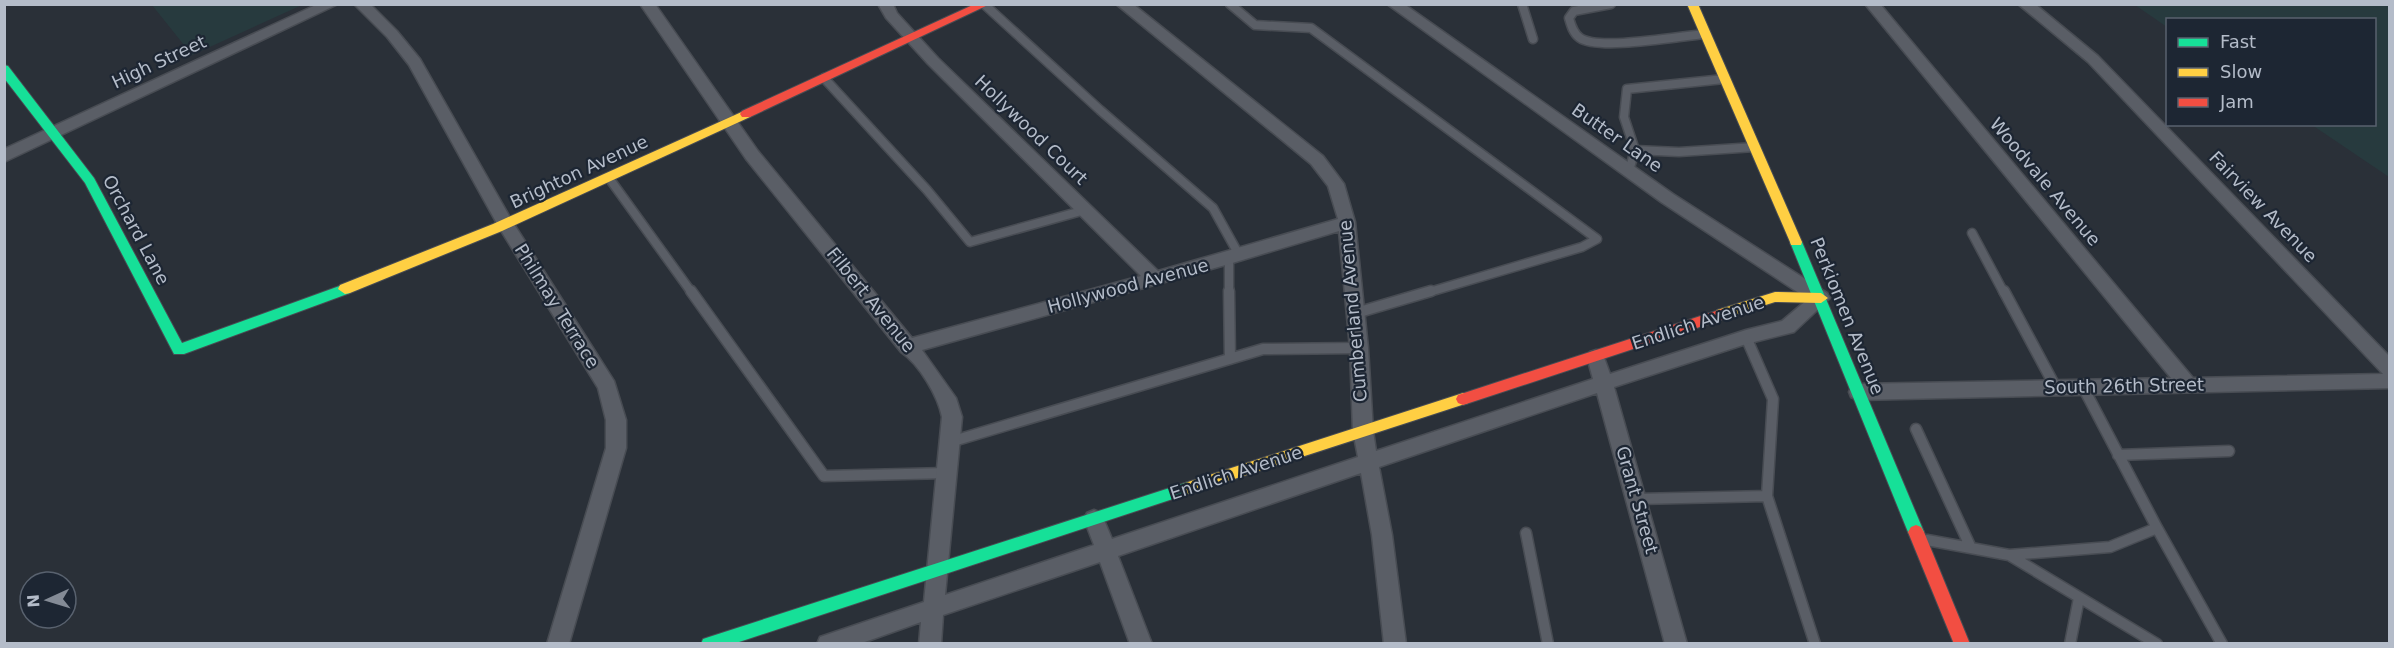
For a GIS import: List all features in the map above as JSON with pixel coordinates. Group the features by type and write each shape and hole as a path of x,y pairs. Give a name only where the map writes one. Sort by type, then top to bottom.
{"street":[{"name":"High Street","path":"4,156 331,4"},
{"name":"Philmay Terrace","path":"361,4 392,34 414,63 506,225 607,387 616,420 616,448 558,644"},
{"name":"Filbert Avenue","path":"647,4 728,122 907,347 926,367 949,403 952,417 930,644"},
{"name":"Hollywood Court","path":"885,4 891,15 912,38 1155,279"},
{"name":"Cumberland Avenue","path":"1123,4 1317,160 1336,184 1347,222 1359,348 1363,431 1382,535 1395,644"},
{"name":"Butter Lane","path":"1394,4 1629,171 1821,298"},
{"name":"Perkiomen Avenue","path":"1692,4 1757,147 1821,298 1962,644"},
{"name":"Woodvale Avenue","path":"1872,4 2188,385"},
{"name":"Fairview Avenue","path":"2025,4 2093,59 2390,369"},
{"name":"Brighton Avenue","path":"179,350 408,266 506,225 985,5"},
{"name":"Orchard Lane","path":"4,69 90,181 179,350"},
{"name":"Hollywood Avenue","path":"907,347 1234,257 1347,222"},
{"name":"Endlich Avenue","path":"709,644 1775,297 1821,298"},
{"name":"Endlich Avenue","path":"828,644 1604,383 1746,337 1788,327 1821,298"},
{"name":"Grant Street","path":"1596,357 1638,499 1676,644"},
{"name":"South 26th Street","path":"1858,392 2390,381"},
{"path":"1094,519 1141,644"}],"lane":[{"path":"1230,4 1256,25 1311,28 1597,239 1582,247 1356,313"},
{"path":"1522,4 1533,39"},
{"path":"1611,4 1574,11 1569,18 1572,30 1583,40 1611,42 1706,34"},
{"path":"985,5 1100,111 1213,208 1234,257 1230,359"},
{"path":"824,78 927,190 970,242 1085,210"},
{"path":"1629,171 1635,150 1624,117 1628,89 1726,79"},
{"path":"1635,150 1679,152 1757,147"},
{"path":"609,178 824,476 947,473"},
{"path":"1972,233 2056,388"},
{"path":"1746,337 1773,399 1767,496 1815,644"},
{"path":"950,442 1263,349 1359,348"},
{"path":"2082,387 2222,644"},
{"path":"1916,429 1971,548"},
{"path":"2118,455 2229,451"},
{"path":"1638,499 1767,496"},
{"path":"1918,538 2009,555 2110,547 2157,528"},
{"path":"1526,533 1548,644"},
{"path":"2009,555 2153,643"},
{"path":"2070,644 2079,597"}],"green space":[{"path":"152,5 302,5 192,55"},
{"path":"2135,5 2389,5 2389,177 2313,126 2376,126 2376,18 2166,18 2166,26"}],"traffic: fast":[{"path":"4,69 90,181 179,350 345,289"},
{"path":"1796,242 1916,532"},
{"path":"709,644 1188,488"}],"traffic: slow":[{"path":"1692,4 1796,242"},
{"path":"345,289 497,228 746,114"},
{"path":"1722,314 1775,297 1821,298"},
{"path":"1188,488 1463,399"}],"traffic: jam":[{"path":"746,114 985,4"},
{"path":"1463,399 1722,314"},
{"path":"1916,532 1962,644"}]}
